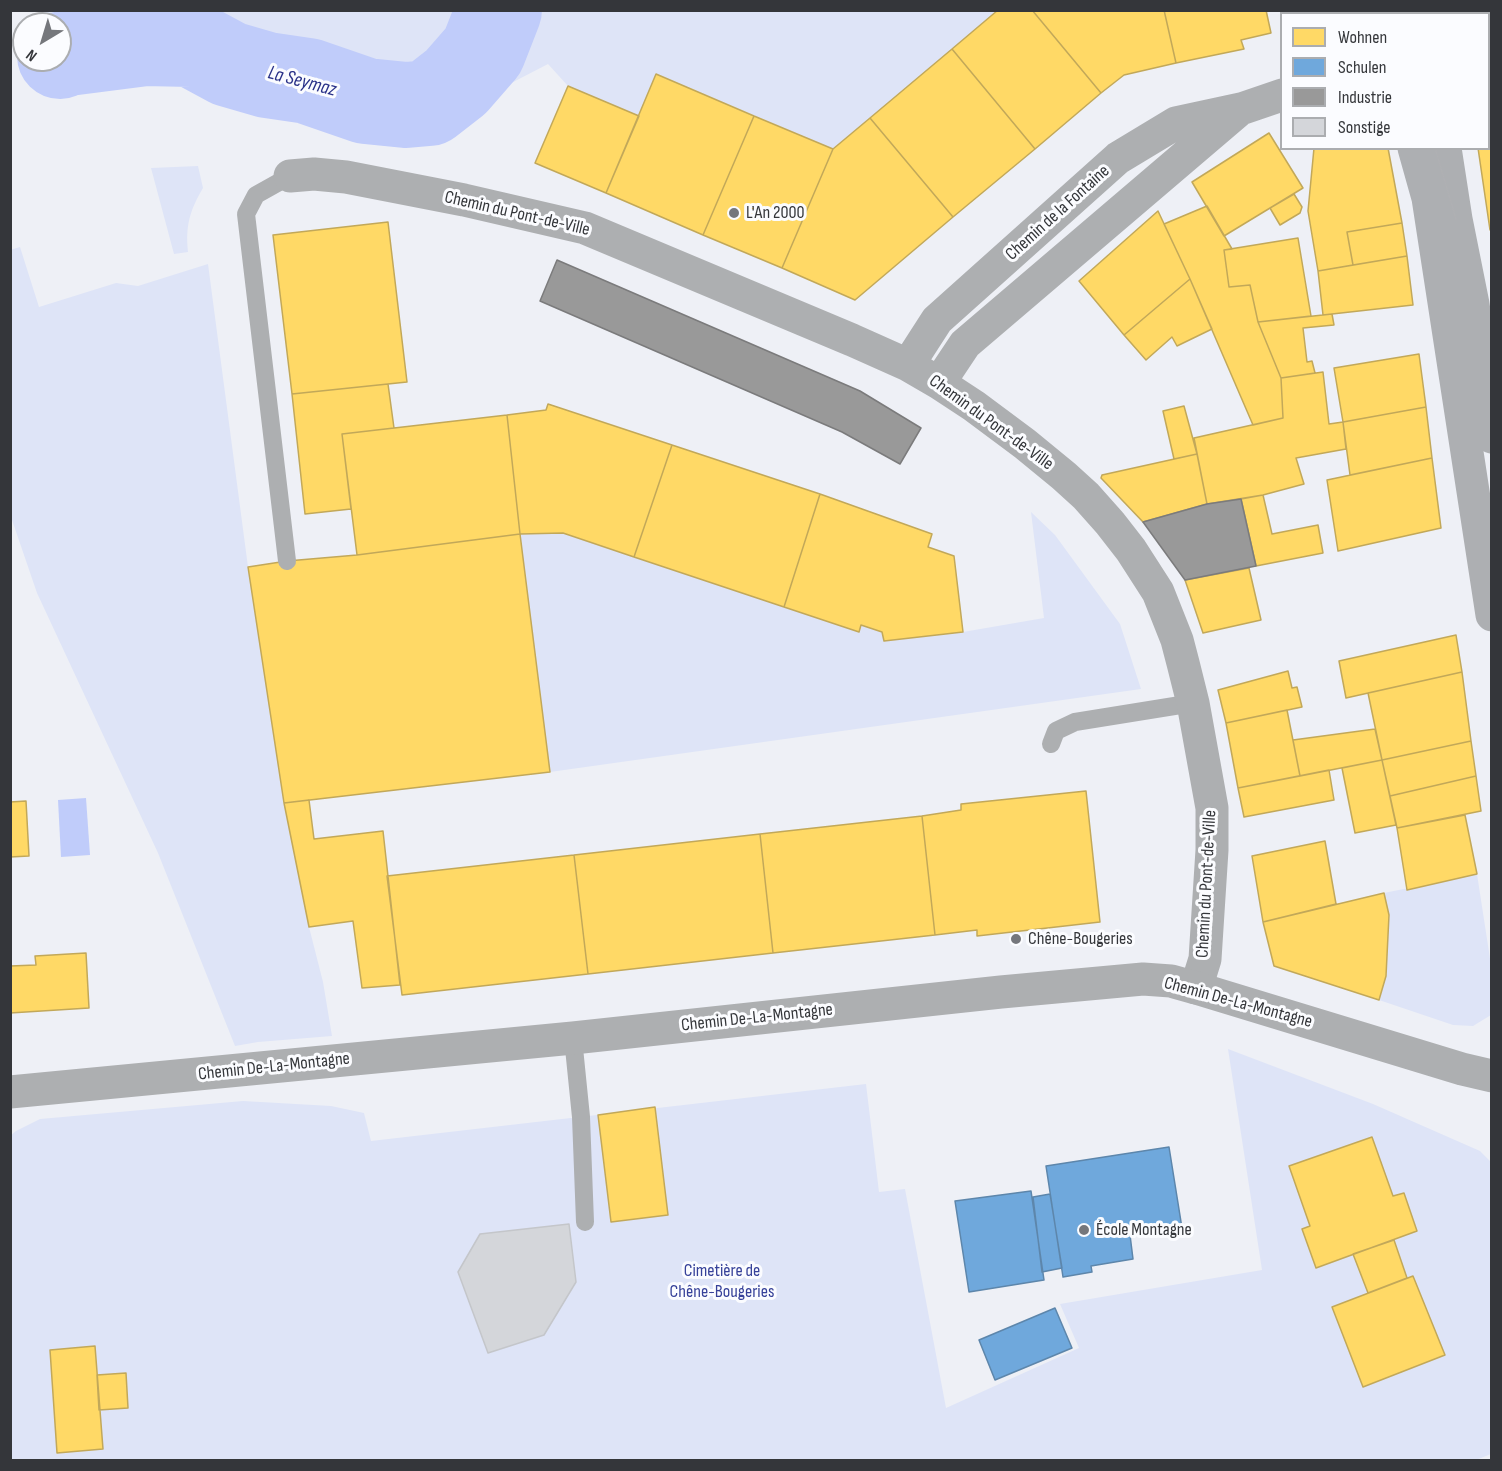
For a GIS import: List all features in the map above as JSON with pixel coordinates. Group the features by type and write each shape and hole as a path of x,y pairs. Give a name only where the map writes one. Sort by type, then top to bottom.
{"main road":[{"path":"1415,150 1428,198 1491,615"},
{"path":"1445,150 1473,304 1491,437"}],"street":[{"name":"Chemin de la Fontaine","path":"908,365 937,320 1118,158 1176,123 1241,109 1280,95"},
{"name":"Chemin de la Fontaine","path":"939,383 965,344 1241,109"},
{"name":"Chemin du Pont-de-Ville","path":"290,176 314,174 346,177 464,200 585,228 908,365 974,406 1025,444 1086,496 1131,550 1158,592 1177,640 1193,703 1212,808 1212,850 1205,959 1196,988"},
{"name":"Chemin De-La-Montagne","path":"10,1092 573,1038 977,994 1143,979 1171,981 1491,1076"}],"lane":[{"path":"1424,150 1456,219"},
{"path":"287,561 246,214 256,195 290,176"},
{"path":"1051,744 1056,731 1075,722 1193,703"},
{"path":"573,1038 581,1117 585,1222"}],"green space":[{"path":"40,10 998,11 833,149 656,74 639,116 568,86 548,64 465,107 441,115 408,116 282,100 220,67 182,58 72,43 72,12 40,12"},
{"path":"198,166 203,188 190,219 187,234 188,252 174,254 151,168"},
{"path":"20,247 39,307 116,283 138,286 208,264 248,567 284,803 309,927 323,982 332,1036 235,1046 158,853 37,593 11,517 10,250"},
{"path":"1031,512 1055,535 1120,624 1141,689 550,772 520,534 563,533 859,632 861,625 882,632 884,640 963,632 1044,618"},
{"path":"1477,874 1491,965 1491,1015 1473,1026 1453,1025 1379,1000 1386,976 1389,915 1384,893"},
{"name":"Cimetière de Chêne-Bougeries","path":"1228,1049 1373,1104 1480,1151 1491,1162 1491,1454 1476,1460 11,1460 10,1136 40,1119 243,1101 331,1106 364,1113 371,1141 866,1084 879,1192 905,1189 946,1408 1079,1348 1060,1304 1262,1270"}],"water":[{"path":"86,798 90,855 61,857 58,800"}],"building: Wohnen":[{"path":"998,10 1032,10 1101,93 1035,149 952,49"},
{"path":"1032,10 1164,10 1176,63 1124,75 1101,93"},
{"path":"1164,10 1266,10 1271,33 1241,40 1244,49 1176,63"},
{"path":"1481,10 1492,10 1492,22 1490,22 1490,12 1481,12"},
{"path":"1490,22 1492,22 1492,102 1490,102"},
{"path":"952,49 1035,149 953,217 870,118"},
{"path":"656,74 754,116 703,235 606,193"},
{"path":"568,86 639,116 606,193 535,163"},
{"path":"1490,102 1492,102 1492,135 1490,136"},
{"path":"754,116 833,149 782,268 703,235"},
{"path":"870,118 953,217 855,300 782,268 833,149"},
{"path":"1269,133 1303,188 1224,236 1192,182"},
{"path":"1492,135 1492,230 1490,230 1478,150 1490,150 1490,136"},
{"path":"1314,150 1388,150 1402,223 1347,232 1353,265 1318,271 1308,211"},
{"path":"1294,194 1302,207 1300,213 1280,225 1270,208"},
{"path":"1207,206 1232,249 1224,250 1229,287 1250,285 1258,322 1281,378 1283,418 1253,425 1164,224"},
{"path":"1158,211 1190,279 1124,335 1079,281"},
{"path":"388,222 407,382 292,394 273,235"},
{"path":"1402,223 1407,256 1353,265 1347,232"},
{"path":"1298,238 1311,316 1258,322 1250,285 1229,287 1224,250"},
{"path":"1407,256 1413,305 1323,315 1318,271"},
{"path":"1190,279 1212,329 1177,346 1172,337 1146,360 1124,335"},
{"path":"1332,314 1334,325 1303,328 1307,362 1312,361 1315,373 1281,378 1258,322"},
{"path":"1419,354 1426,407 1343,422 1334,368"},
{"path":"1323,372 1329,424 1343,422 1346,449 1296,458 1304,484 1263,495 1207,504 1194,438 1283,418 1281,378"},
{"path":"388,384 394,428 342,434 351,509 305,514 292,394"},
{"path":"548,404 672,445 634,557 563,533 520,534 507,415 546,410"},
{"path":"1184,406 1197,454 1174,459 1163,411"},
{"path":"1426,407 1432,458 1350,475 1343,422"},
{"path":"507,415 520,534 357,555 342,434"},
{"path":"672,445 820,494 784,607 634,557"},
{"path":"1197,454 1207,504 1143,522 1101,478 1102,475"},
{"path":"1432,458 1441,528 1338,551 1327,480"},
{"path":"820,494 932,534 928,547 954,556 963,632 884,641 882,632 861,625 859,632 784,607"},
{"path":"1263,495 1272,534 1318,525 1323,553 1256,566 1241,499"},
{"path":"520,534 550,772 284,803 248,567"},
{"path":"1249,568 1261,620 1203,633 1185,580"},
{"path":"1456,635 1462,672 1346,698 1339,661"},
{"path":"1288,671 1292,688 1297,687 1302,707 1226,723 1218,690"},
{"path":"1462,672 1471,741 1382,760 1368,693"},
{"path":"1287,710 1300,776 1238,788 1226,723"},
{"path":"1375,729 1382,760 1300,776 1293,740"},
{"path":"1471,741 1476,776 1390,796 1382,760"},
{"path":"1382,760 1396,825 1355,833 1342,768"},
{"path":"1329,770 1334,800 1244,817 1238,788"},
{"path":"1476,776 1481,811 1397,828 1390,796"},
{"path":"1086,791 1100,922 977,936 977,930 935,935 922,816 961,810 961,804"},
{"path":"309,800 314,839 383,831 400,985 362,988 353,921 309,927 284,803"},
{"path":"26,801 29,856 10,857 10,802"},
{"path":"1465,815 1477,874 1407,890 1397,828"},
{"path":"922,816 935,935 773,953 760,834"},
{"path":"760,834 773,953 588,974 574,855"},
{"path":"1325,841 1336,904 1263,922 1252,856"},
{"path":"574,855 588,974 402,995 387,876"},
{"path":"1384,893 1389,915 1386,976 1379,1000 1274,966 1263,922"},
{"path":"86,953 89,1008 10,1013 10,966 36,965 35,956"},
{"path":"655,1107 668,1215 611,1222 598,1115"},
{"path":"1372,1137 1393,1196 1404,1193 1417,1231 1316,1268 1302,1229 1310,1226 1289,1166"},
{"path":"1394,1240 1407,1278 1368,1293 1353,1254"},
{"path":"1413,1276 1445,1355 1363,1387 1332,1307"},
{"path":"95,1346 103,1449 57,1453 50,1350"},
{"path":"126,1373 128,1408 99,1410 97,1375"}],"building: Schulen":[{"path":"1169,1147 1182,1228 1130,1235 1133,1259 1091,1266 1092,1272 1063,1277 1046,1166"},
{"path":"1031,1191 1044,1280 969,1292 955,1201"},
{"path":"1050,1194 1062,1268 1042,1272 1033,1197"},
{"path":"1055,1308 1072,1348 995,1380 979,1340"}],"building: Industrie":[{"path":"557,260 860,391 921,428 900,464 842,432 540,301"},
{"path":"1241,499 1256,566 1185,580 1143,522 1207,504"}],"building: Sonstige":[{"path":"569,1224 576,1282 544,1335 488,1353 458,1272 480,1234"}],"waterway":[{"name":"La Seymaz","path":"72,52 145,43 192,44 229,64 267,75 308,81 366,101 406,105 429,103 456,82 483,51 499,10"}],"tram line":[{"path":"1436,150 1456,219"}],"place":[{"name":"L'An 2000","path":"734,213"},
{"name":"Chêne-Bougeries","path":"1016,939"},
{"name":"École Montagne","path":"1084,1230"}]}
